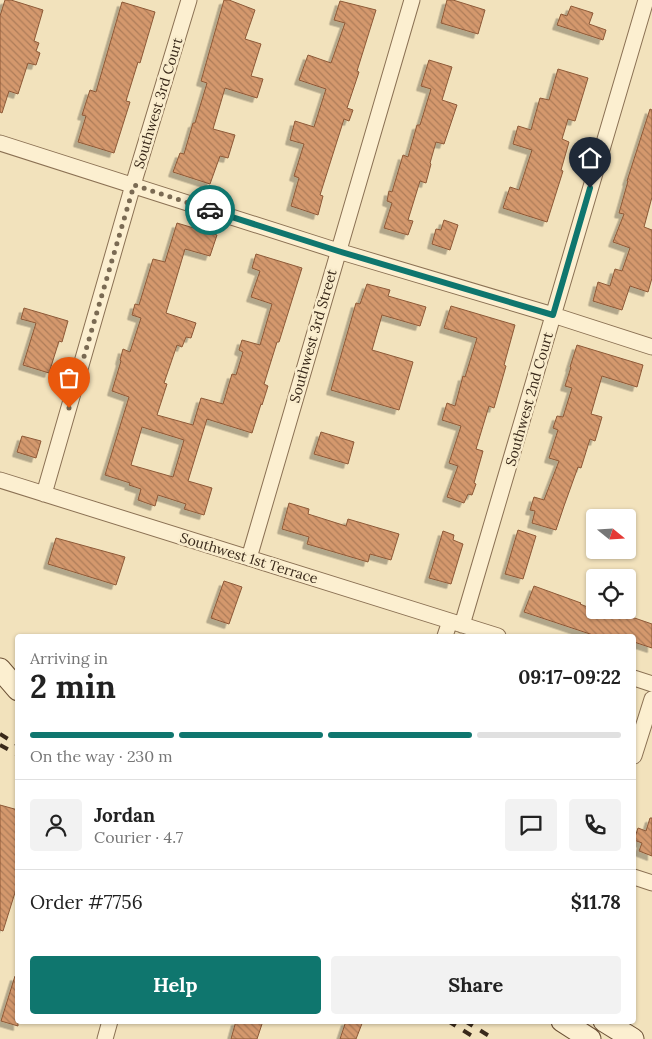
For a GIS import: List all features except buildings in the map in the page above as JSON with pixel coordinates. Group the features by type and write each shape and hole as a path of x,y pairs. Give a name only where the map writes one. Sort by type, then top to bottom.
{"main road":[{"path":"0,668 15,671"},
{"path":"0,668 15,686"},
{"path":"567,1024 590,1039"},
{"path":"609,1024 633,1039"}],"street":[{"name":"Southwest 3rd Court","path":"44,494 189,0"},
{"name":"Southwest 3rd Street","path":"249,558 412,0"},
{"name":"Southwest 2nd Court","path":"447,634 456,623 553,315 646,0"},
{"path":"0,143 338,251 553,315 652,347"},
{"name":"Southwest 1st Terrace","path":"0,480 492,634"},
{"path":"636,679 652,684"},
{"path":"636,750 652,699"},
{"path":"636,878 652,883"},
{"path":"105,1039 109,1024"}],"railway":[{"path":"0,734 15,743"},
{"path":"0,745 15,753"},
{"path":"453,1024 477,1039"},
{"path":"470,1024 494,1039"}],"way so far":[{"path":"69,408 134,185 210,210"}],"route":[{"path":"210,210 338,251 553,315 590,188"}]}
